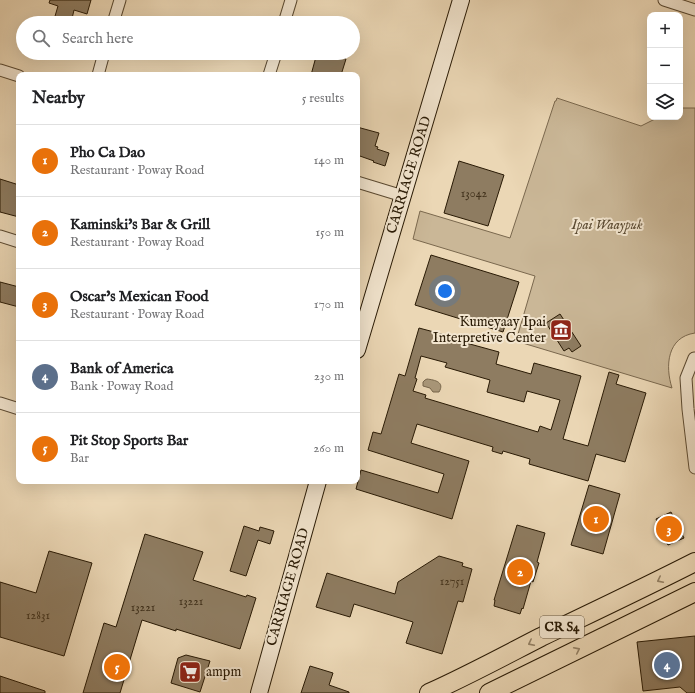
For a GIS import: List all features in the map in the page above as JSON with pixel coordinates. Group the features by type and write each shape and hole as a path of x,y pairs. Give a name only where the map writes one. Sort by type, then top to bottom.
{"main road":[{"name":"CR S4","path":"429,693 695,562"},
{"name":"CR S4","path":"488,693 695,592"}],"street":[{"path":"115,16 120,0"},
{"path":"286,16 291,0"},
{"name":"CARRIAGE ROAD","path":"360,340 461,0"},
{"path":"664,0 695,10"},
{"path":"99,72 102,60"},
{"path":"270,72 274,60"},
{"path":"0,70 16,75"},
{"path":"360,183 403,196"},
{"path":"0,236 16,241"},
{"path":"694,358 686,378 695,468"},
{"path":"0,403 16,408"},
{"name":"CARRIAGE ROAD","path":"259,693 317,484"}],"green space":[{"name":"Ipai Waaypuk","path":"557,98 641,126 653,120 683,120 683,108 695,108 695,333 679,340 670,354 669,371 672,388 516,341 535,276 413,239 420,211 510,238"}],"shaded area":[{"path":"427,379 436,381 440,384 441,389 439,392 433,392 430,388 423,386 423,382"}],"building":[{"path":"50,0 91,0 87,14 74,10 73,16 55,16 58,6 49,3"},
{"path":"315,60 346,60 342,72 312,72"},
{"path":"360,128 379,133 375,146 378,147 377,149 389,153 385,166 373,162 374,161 360,156"},
{"path":"459,161 504,175 488,226 444,213"},
{"path":"0,179 16,184 16,216 0,212"},
{"path":"431,255 519,282 503,332 415,305"},
{"path":"0,282 16,286 16,306 0,302"},
{"name":"Kumeyaay Ipai Interpretive Center","path":"560,314 581,346 572,352 569,348 564,351 546,323"},
{"path":"419,328 449,336 448,338 499,352 496,364 531,374 534,363 581,376 563,439 588,446 609,372 619,375 616,384 646,393 625,462 596,454 588,481 529,464 530,459 503,451 502,454 492,451 493,447 417,424 411,443 469,461 452,519 356,489 357,484 360,484 361,470 438,493 444,474 368,450 373,432 381,434 399,374 405,376","holes":["421,356 447,363 445,367 490,380 487,392 524,402 527,391 560,400 551,430 540,426 538,432 425,398 426,395 413,391 417,379 415,378"]},
{"path":"589,485 620,494 603,554 571,545"},
{"path":"671,512 684,538 668,545 665,540 663,541 657,530 660,528 656,519"},
{"path":"517,525 545,533 537,562 539,563 533,582 531,581 523,609 522,608 520,614 494,606 494,600"},
{"path":"244,526 259,531 260,527 274,531 270,544 258,540 246,576 230,571"},
{"path":"145,534 203,552 193,580 246,597 247,595 256,598 240,649 142,620 120,693 83,693 104,623 116,627"},
{"path":"49,551 92,563 64,656 0,637 0,582 36,593"},
{"path":"439,556 463,563 462,566 472,569 463,602 458,601 442,654 406,643 413,622 354,604 350,617 316,607 327,573 395,594 398,582"},
{"path":"695,636 695,693 687,693 680,687 643,691 637,642"},
{"name":"ampm","path":"186,655 210,661 200,692 171,683 178,658"},
{"path":"310,666 333,673 329,685 349,693 301,693"},
{"path":"0,676 45,691 45,693 0,693"}],"place":[{"name":"Kumeyaay Ipai Interpretive Center","path":"561,330"},
{"name":"Pho Ca Dao","path":"596,519"},
{"name":"Oscar's Mexican Food","path":"669,529"},
{"name":"Kaminski's Bar & Grill","path":"520,572"},
{"name":"Bank of America","path":"667,665"},
{"name":"Pit Stop Sports Bar","path":"117,667"},
{"name":"ampm","path":"190,672"}]}
